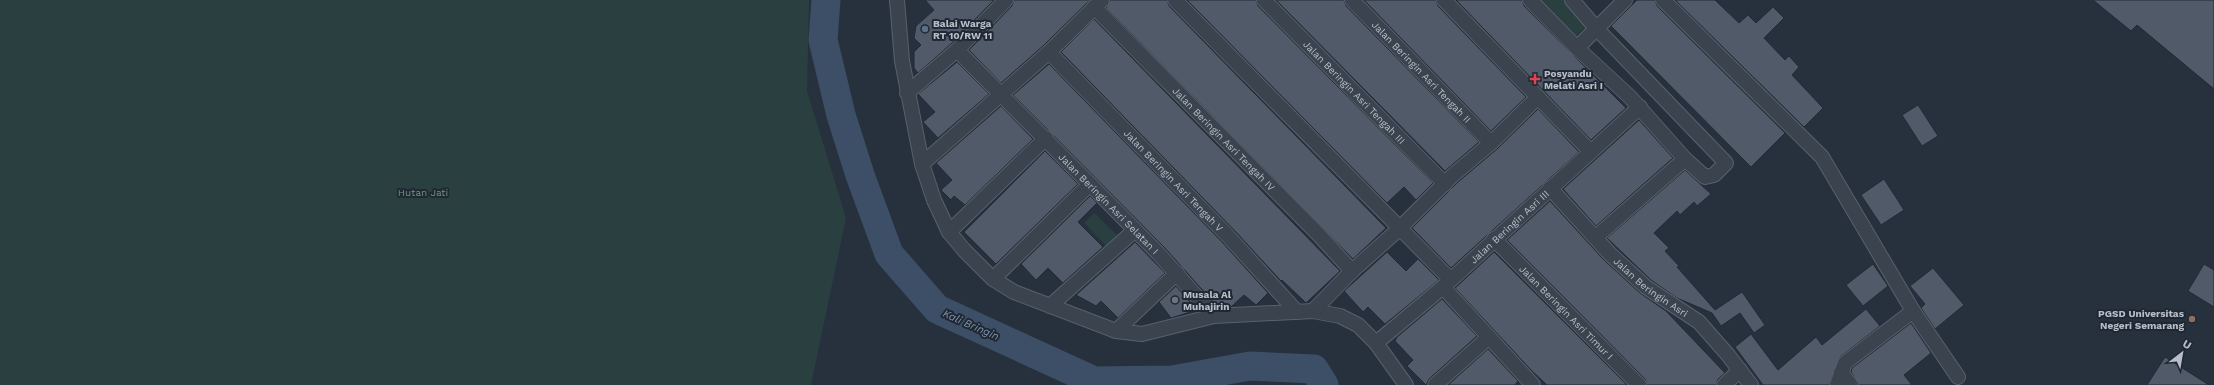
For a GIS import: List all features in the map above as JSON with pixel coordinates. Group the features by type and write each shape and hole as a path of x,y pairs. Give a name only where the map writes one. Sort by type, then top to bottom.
{"street":[{"path":"907,93 957,50 1006,0"},
{"path":"1175,0 1399,229 1446,283 1489,337 1531,384"},
{"name":"Jalan Beringin Asri Tengah III","path":"1264,0 1446,184"},
{"name":"Jalan Beringin Asri Tengah II","path":"1352,0 1491,143"},
{"path":"1444,0 1590,151"},
{"path":"1530,0 1577,48 1635,102 1685,159 1705,177 1714,175 1726,163 1596,28 1572,0"},
{"path":"1577,48 1625,0"},
{"path":"1663,0 1822,157 1913,311 1958,377"},
{"path":"902,3 902,62 922,164 934,200 950,232 964,250 993,279 1014,292 1116,331 1142,334 1214,316 1313,311 1340,316 1358,326 1376,343 1406,385"},
{"path":"922,164 1048,52 1098,4"},
{"name":"Jalan Beringin Asri Tengah IV","path":"1098,4 1352,271"},
{"name":"Jalan Beringin Asri Selatan I","path":"957,50 1002,93 1177,273 1214,316"},
{"name":"Jalan Beringin Asri Tengah V","path":"1048,52 1229,237 1297,312"},
{"name":"Jalan Beringin Asri III","path":"1376,343 1463,269 1590,151 1635,102 1648,81"},
{"path":"1313,311 1352,271 1399,229 1446,184 1452,176 1491,143 1538,97"},
{"path":"950,232 1046,138"},
{"path":"1596,237 1685,159"},
{"path":"993,279 1090,184"},
{"name":"Jalan Beringin Asri","path":"1550,188 1610,254 1646,287 1699,322 1751,385"},
{"path":"1050,306 1135,230"},
{"name":"Jalan Beringin Asri Timur I","path":"1494,239 1639,385"},
{"path":"1116,331 1177,273"},
{"path":"1851,385 1839,379 1845,363 1913,311"},
{"path":"1435,385 1489,337"},
{"path":"1724,385 1740,370"}],"green space":[{"name":"Hutan Jati","path":"0,0 809,0 807,91 846,218 811,385 0,385"},
{"path":"1542,0 1564,0 1588,24 1573,39 1538,4"},
{"path":"1094,213 1117,235 1106,246 1084,223"}],"building":[{"path":"925,0 994,0 951,44 918,73 914,68 914,52 921,45 914,38 916,26 934,10"},
{"path":"1014,0 1090,0 1043,46 1001,83 969,50 1012,6"},
{"path":"1110,0 1167,0 1169,6 1386,228 1353,259 1106,8"},
{"path":"1187,0 1256,0 1258,6 1433,183 1416,200 1404,187 1387,203"},
{"path":"1276,0 1344,0 1346,6 1479,142 1445,171"},
{"path":"1364,0 1436,0 1438,6 1526,97 1491,131"},
{"path":"1456,0 1522,0 1524,6 1626,108 1591,140"},
{"path":"1637,0 1655,0 1657,6 1785,133 1751,167 1611,26"},
{"path":"1675,0 1715,0 1739,23 1748,15 1756,23 1773,7 1784,18 1764,38 1785,60 1789,56 1799,67 1792,75 1823,108 1804,127"},
{"path":"2093,0 2214,0 2214,89 2137,25 2131,31"},
{"path":"1094,19 1340,271 1306,303 1282,280 1281,281 1235,231 1061,52"},
{"path":"957,62 989,94 938,138 923,122 935,112 918,94"},
{"path":"1049,64 1223,243 1268,293 1256,305 1244,295 1231,307 1221,307 1217,303 1215,304 1164,247 1013,95"},
{"path":"1918,105 1938,136 1922,146 1902,115"},
{"path":"1001,106 1033,139 965,205 954,196 951,200 941,190 952,180 936,163"},
{"path":"1538,109 1579,152 1451,268 1412,228 1458,182 1497,149"},
{"path":"1639,120 1673,158 1596,226 1563,189"},
{"path":"1045,151 1078,184 996,264 964,232"},
{"path":"1685,170 1711,194 1697,206 1694,202 1680,215 1677,211 1654,233 1669,248 1665,251 1679,266 1677,267 1715,310 1742,292 1765,325 1754,333 1740,313 1721,326 1712,313 1677,298 1651,280 1607,238"},
{"path":"1884,179 1904,210 1881,225 1861,195"},
{"path":"1090,196 1097,203 1078,222 1103,247 1063,283 1048,268 1036,280 1021,264"},
{"path":"1550,201 1604,260 1640,293 1666,311 1725,373 1718,379 1716,385 1647,385 1645,379 1507,240"},
{"path":"1135,242 1165,273 1118,318 1101,301 1096,306 1076,295"},
{"path":"1387,252 1406,271 1418,259 1439,280 1385,324 1368,307 1363,312 1344,291"},
{"path":"1494,252 1627,385 1547,385 1531,370 1455,288"},
{"path":"1873,264 1888,286 1863,306 1846,285"},
{"path":"2204,264 2214,270 2214,307 2188,291"},
{"path":"1933,268 1964,305 1935,329 1921,308 1925,304 1910,286"},
{"name":"Musala Al Muhajirin","path":"1176,286 1197,310 1171,318 1159,302"},
{"path":"1442,299 1477,336 1429,379 1426,385 1407,366 1413,360 1395,341 1397,337"},
{"path":"1866,309 1880,326 1840,357 1829,385 1763,385 1735,347 1751,334 1778,370 1816,337 1822,345"},
{"path":"1911,323 1931,353 1904,375 1912,385 1859,385 1851,372 1852,368"},
{"path":"1488,349 1518,381 1515,385 1448,385"},
{"path":"2165,357 2209,385 2147,385"}],"waterway":[{"name":"Kali Bringin","path":"826,0 823,40 841,115 860,175 889,254 937,309 1094,381 1172,380 1250,366 1314,369 1324,385"}],"place":[{"name":"Balai Warga RT 10/RW 11","path":"925,29"},
{"name":"Posyandu Melati Asri I","path":"1535,79"},
{"name":"Musala Al Muhajirin","path":"1175,300"},
{"name":"PGSD Universitas Negeri Semarang","path":"2192,319"}]}
